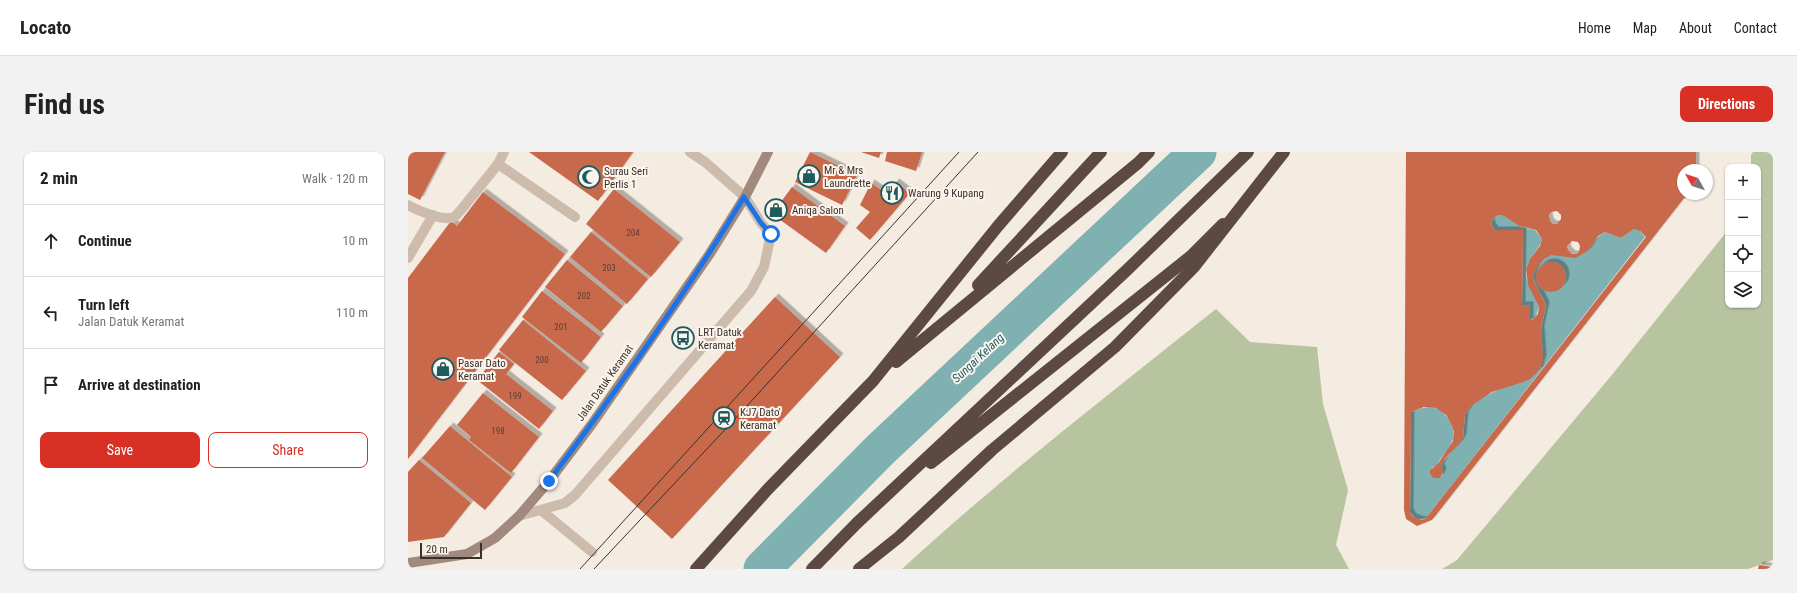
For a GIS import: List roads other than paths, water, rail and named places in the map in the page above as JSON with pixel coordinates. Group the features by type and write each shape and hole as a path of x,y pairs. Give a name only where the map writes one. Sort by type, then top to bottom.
{"highway":[{"path":"696,569 768,489 873,381 998,226 1062,152"},
{"path":"948,318 1101,152"},
{"path":"873,381 1138,163 1149,152"},
{"path":"812,569 857,523 1134,263 1248,152"},
{"path":"859,569 899,537 992,450 1116,347 1194,267 1284,152"},
{"path":"857,523 1191,256 1276,170 1291,152"}],"street":[{"path":"408,205 433,215 446,218 454,217 498,164 504,152"},
{"path":"519,516 565,503 575,495 751,291 764,267 771,234 761,223 744,197 705,162 690,152"},
{"name":"Jalan Datuk Keramat","path":"408,563 467,554 495,538 519,516 549,481 592,424 709,255 744,197 768,152"},
{"path":"498,164 575,217"},
{"path":"408,258 433,215"},
{"path":"542,510 592,552"}],"water":[{"path":"1179,152 1215,152 1115,253 1092,234 1133,199"},
{"path":"1499,215 1504,216 1521,227 1535,230 1542,239 1527,266 1526,272 1528,284 1539,307 1536,316 1530,320 1530,305 1522,305 1523,230 1495,230 1491,221"},
{"path":"1634,229 1639,230 1645,237 1426,518 1416,520 1410,512 1411,412 1428,407 1438,409 1446,416 1452,426 1454,435 1452,443 1437,465 1431,470 1433,478 1439,478 1443,474 1441,467 1442,463 1463,437 1465,415 1470,406 1501,388 1529,380 1539,369 1541,329 1546,305 1534,279 1535,269 1539,263 1550,255 1573,257 1580,256 1587,251 1598,237 1605,232 1621,238"}],"waterway":[{"name":"Sungai Kelang","path":"762,569 881,449 1198,152"}],"tram line":[{"path":"580,569 959,152"},
{"path":"594,569 735,419 978,152"}],"place":[{"name":"Mr & Mrs Laundrette","path":"809,176"},
{"name":"Surau Seri Perlis 1","path":"589,177"},
{"name":"Warung 9 Kupang","path":"892,193"},
{"name":"Aniqa Salon","path":"776,210"},
{"name":"LRT Datuk Keramat","path":"683,338"},
{"name":"Pasar Dato Keramat","path":"443,369"},
{"name":"KJ7 Dato' Keramat","path":"724,418"}]}
